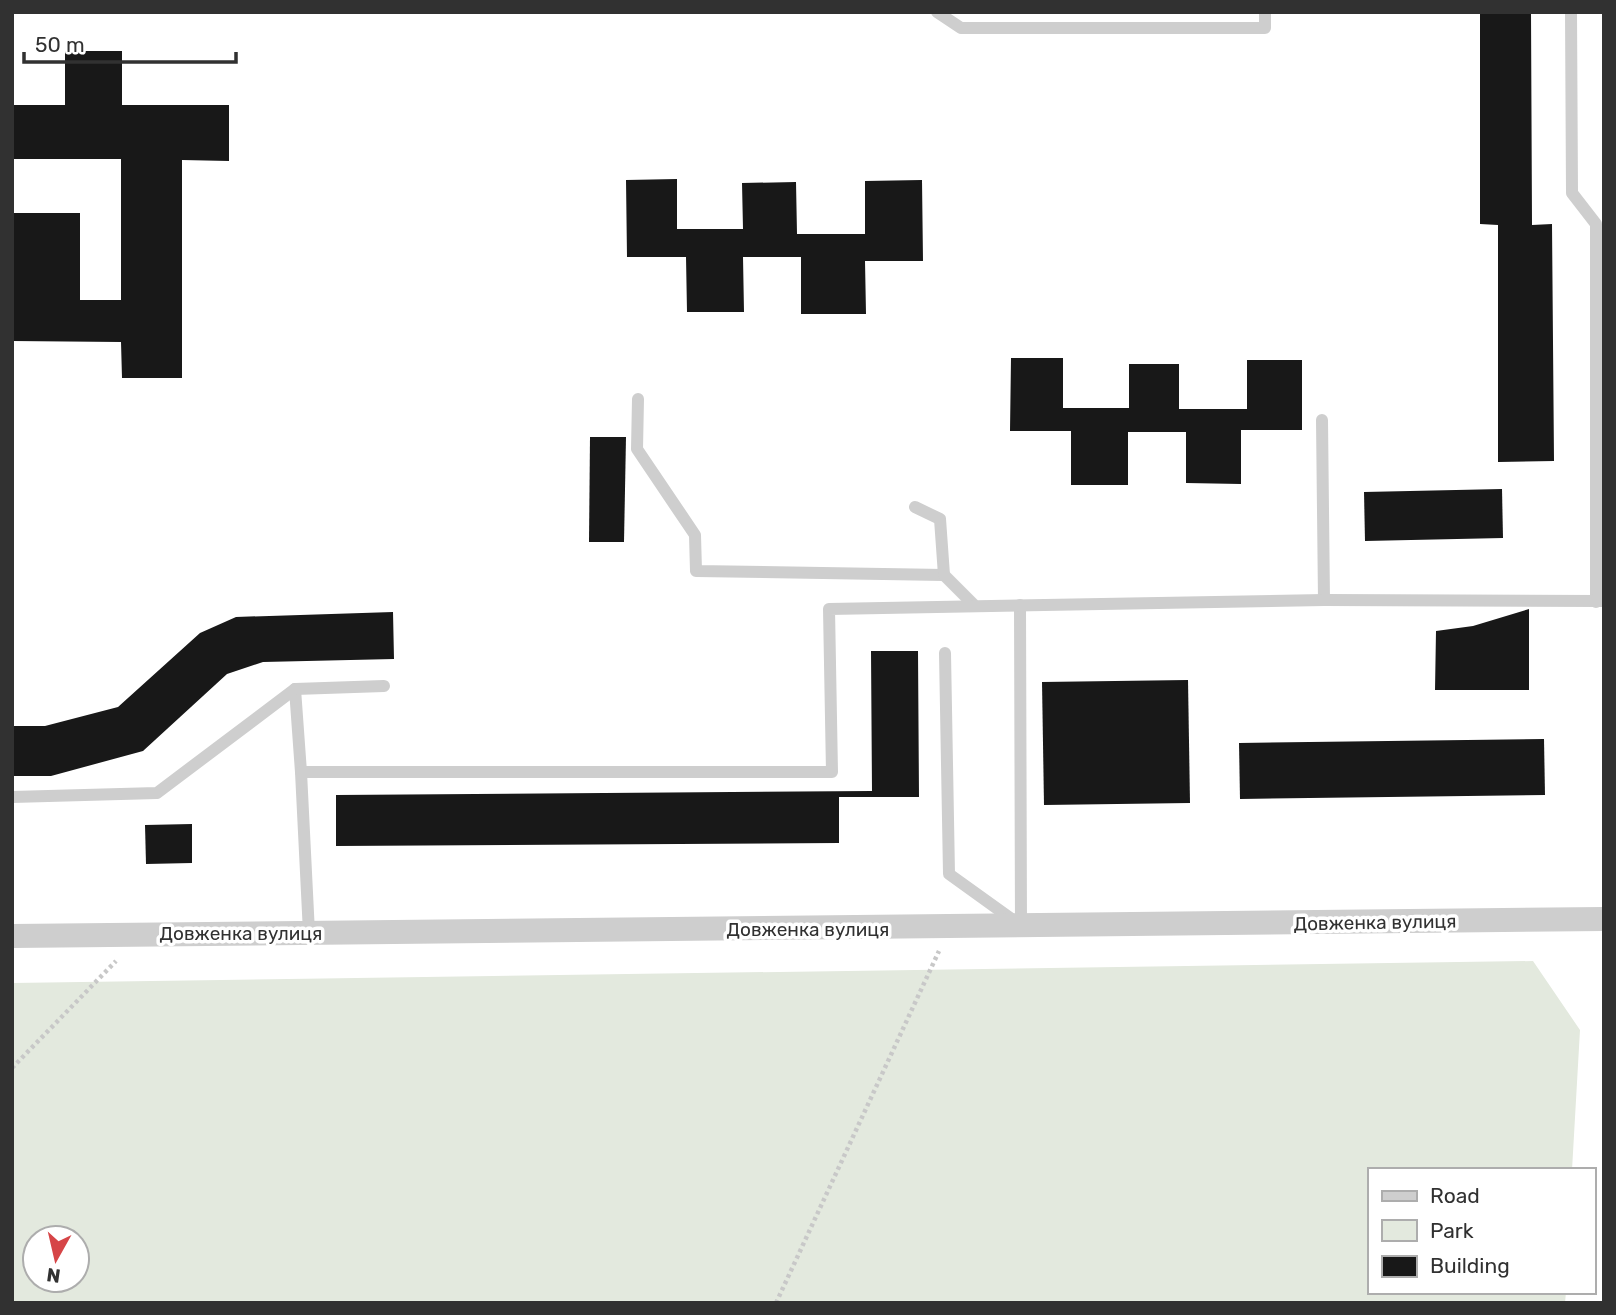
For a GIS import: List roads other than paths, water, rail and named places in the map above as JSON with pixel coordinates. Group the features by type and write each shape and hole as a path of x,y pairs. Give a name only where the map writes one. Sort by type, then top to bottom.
{"street":[{"name":"Довженка вулиця","path":"12,936 1604,919"}],"lane":[{"path":"937,12 961,28 1265,29 1265,12"},
{"path":"301,772 832,772 829,609 973,604 1324,600 1600,602 1596,224 1572,193 1571,12"},
{"path":"638,399 636,449 695,536 696,571 944,575"},
{"path":"1322,420 1324,600"},
{"path":"915,507 940,519 944,575 973,604"},
{"path":"1020,604 1021,926"},
{"path":"945,653 949,874 1021,926"},
{"path":"12,797 157,793 295,689 384,686"},
{"path":"295,689 309,933"}]}
